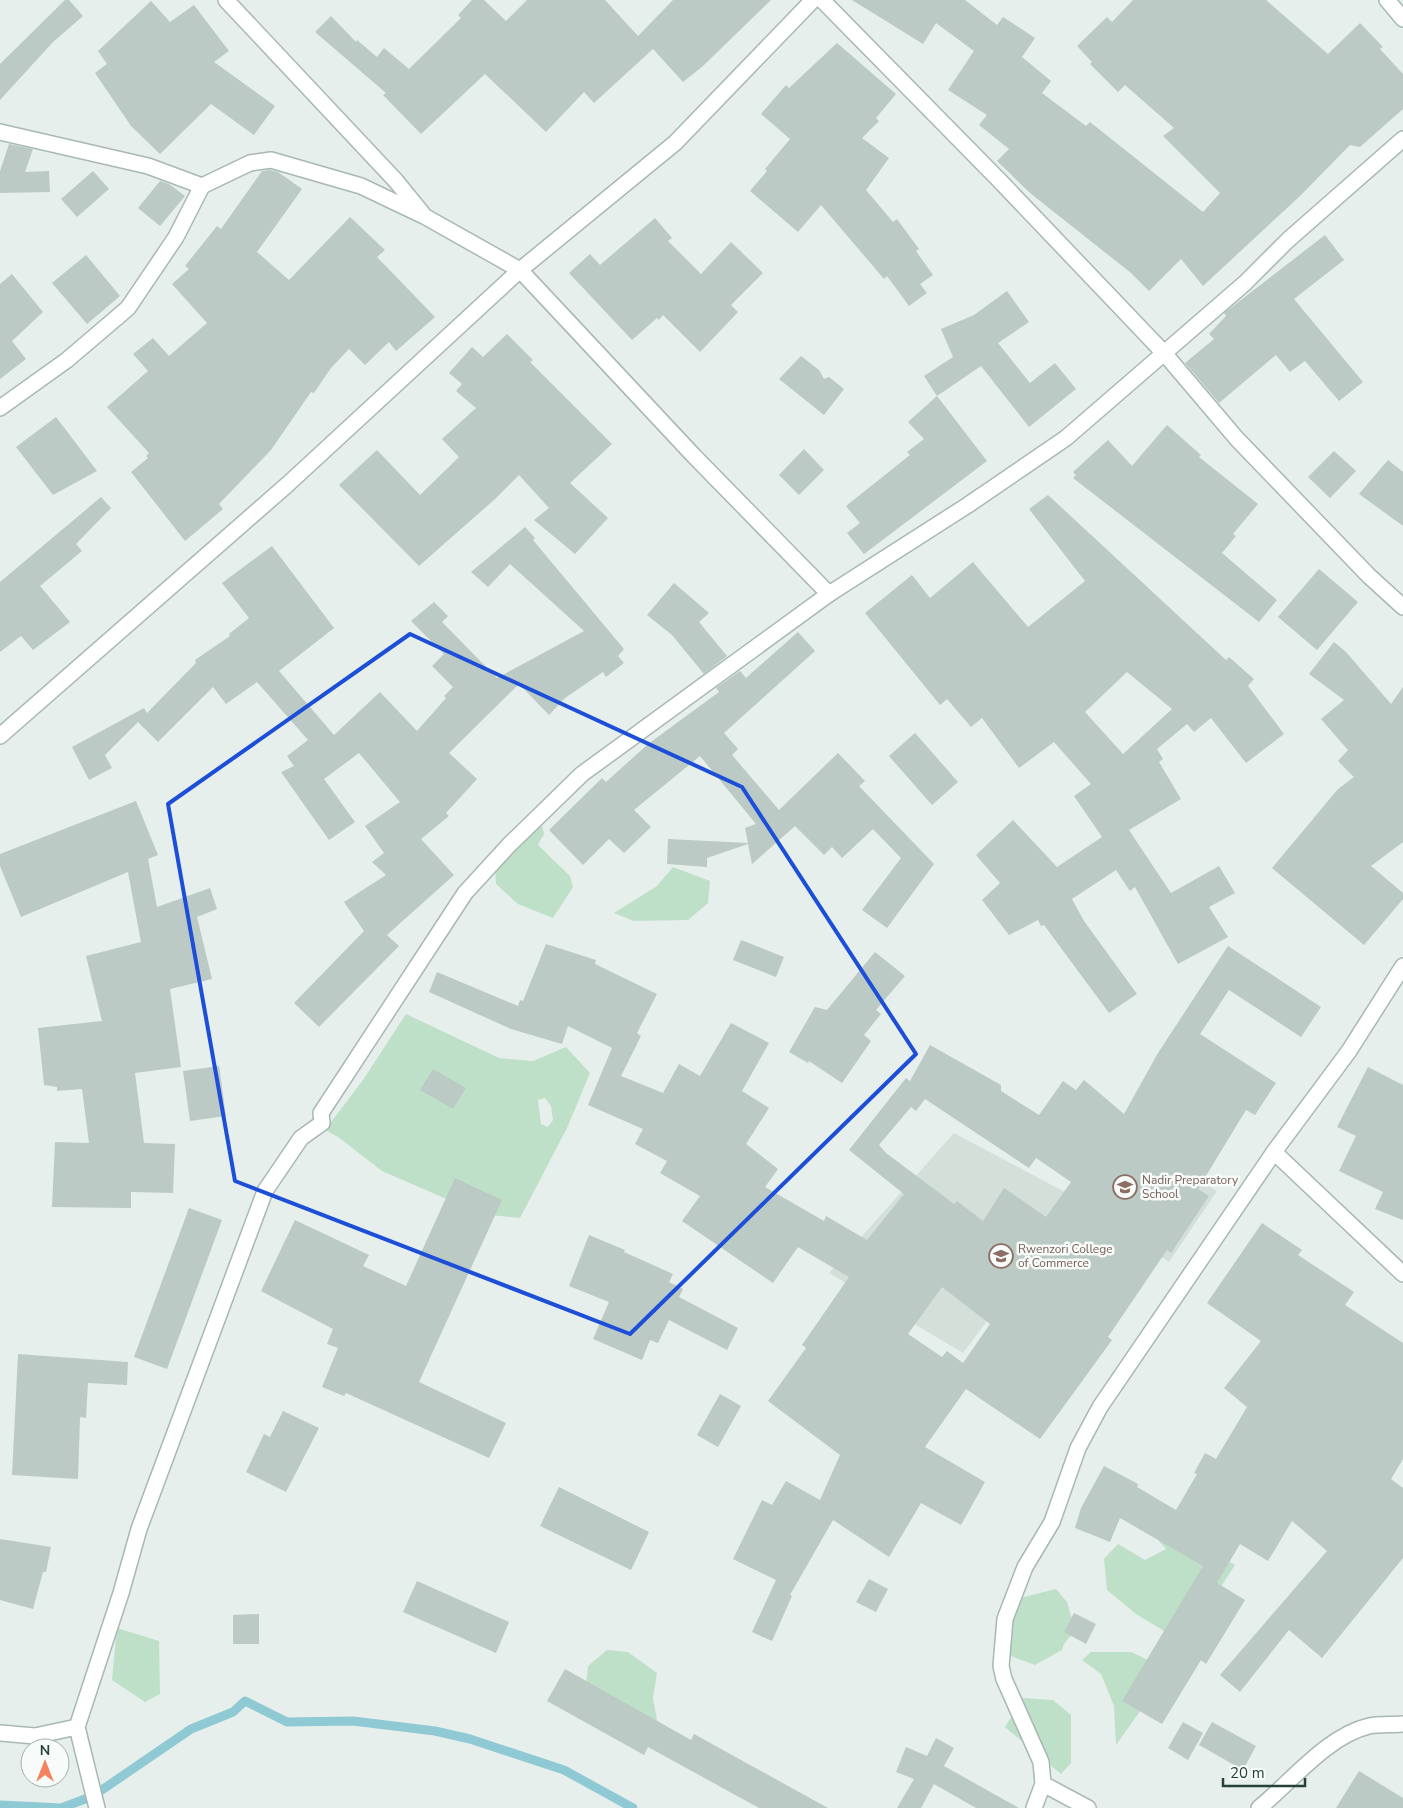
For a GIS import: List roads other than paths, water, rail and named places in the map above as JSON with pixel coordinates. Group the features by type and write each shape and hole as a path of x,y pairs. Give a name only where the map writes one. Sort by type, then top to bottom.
{"street":[{"path":"226,0 396,181 424,216"},
{"path":"0,736 288,484 520,270 675,143 813,0"},
{"path":"822,0 1164,352 1237,440 1369,576 1403,607"},
{"path":"1387,0 1403,20"},
{"path":"0,132 148,166 202,186"},
{"path":"97,1808 76,1727 121,1593 138,1529 262,1200 270,1183 301,1138 322,1123 321,1113 465,893 509,845 582,774 829,594 968,505 1066,438 1245,283 1288,240 1403,138"},
{"path":"0,408 67,360 128,308 176,237 202,186 250,163 271,160 361,186 424,216 520,270 694,456 829,594"},
{"path":"1034,1808 1043,1784 1041,1762 1004,1679 1001,1666 1005,1619 1025,1567 1052,1522 1078,1448 1100,1407 1274,1152 1348,1051 1403,966"},
{"path":"1274,1152 1403,1274"},
{"path":"1259,1808 1316,1757 1337,1741 1369,1726 1403,1724"},
{"path":"0,1733 35,1736 76,1727"},
{"path":"1043,1784 1088,1808"}],"waterway":[{"path":"0,1805 61,1808 93,1796 191,1729 233,1712 245,1701 287,1722 353,1721 435,1731 470,1739 564,1770 633,1808"}],"place":[{"name":"Nadir Preparatory School","path":"1125,1187"},
{"name":"Rwenzori College of Commerce","path":"1001,1256"}]}
